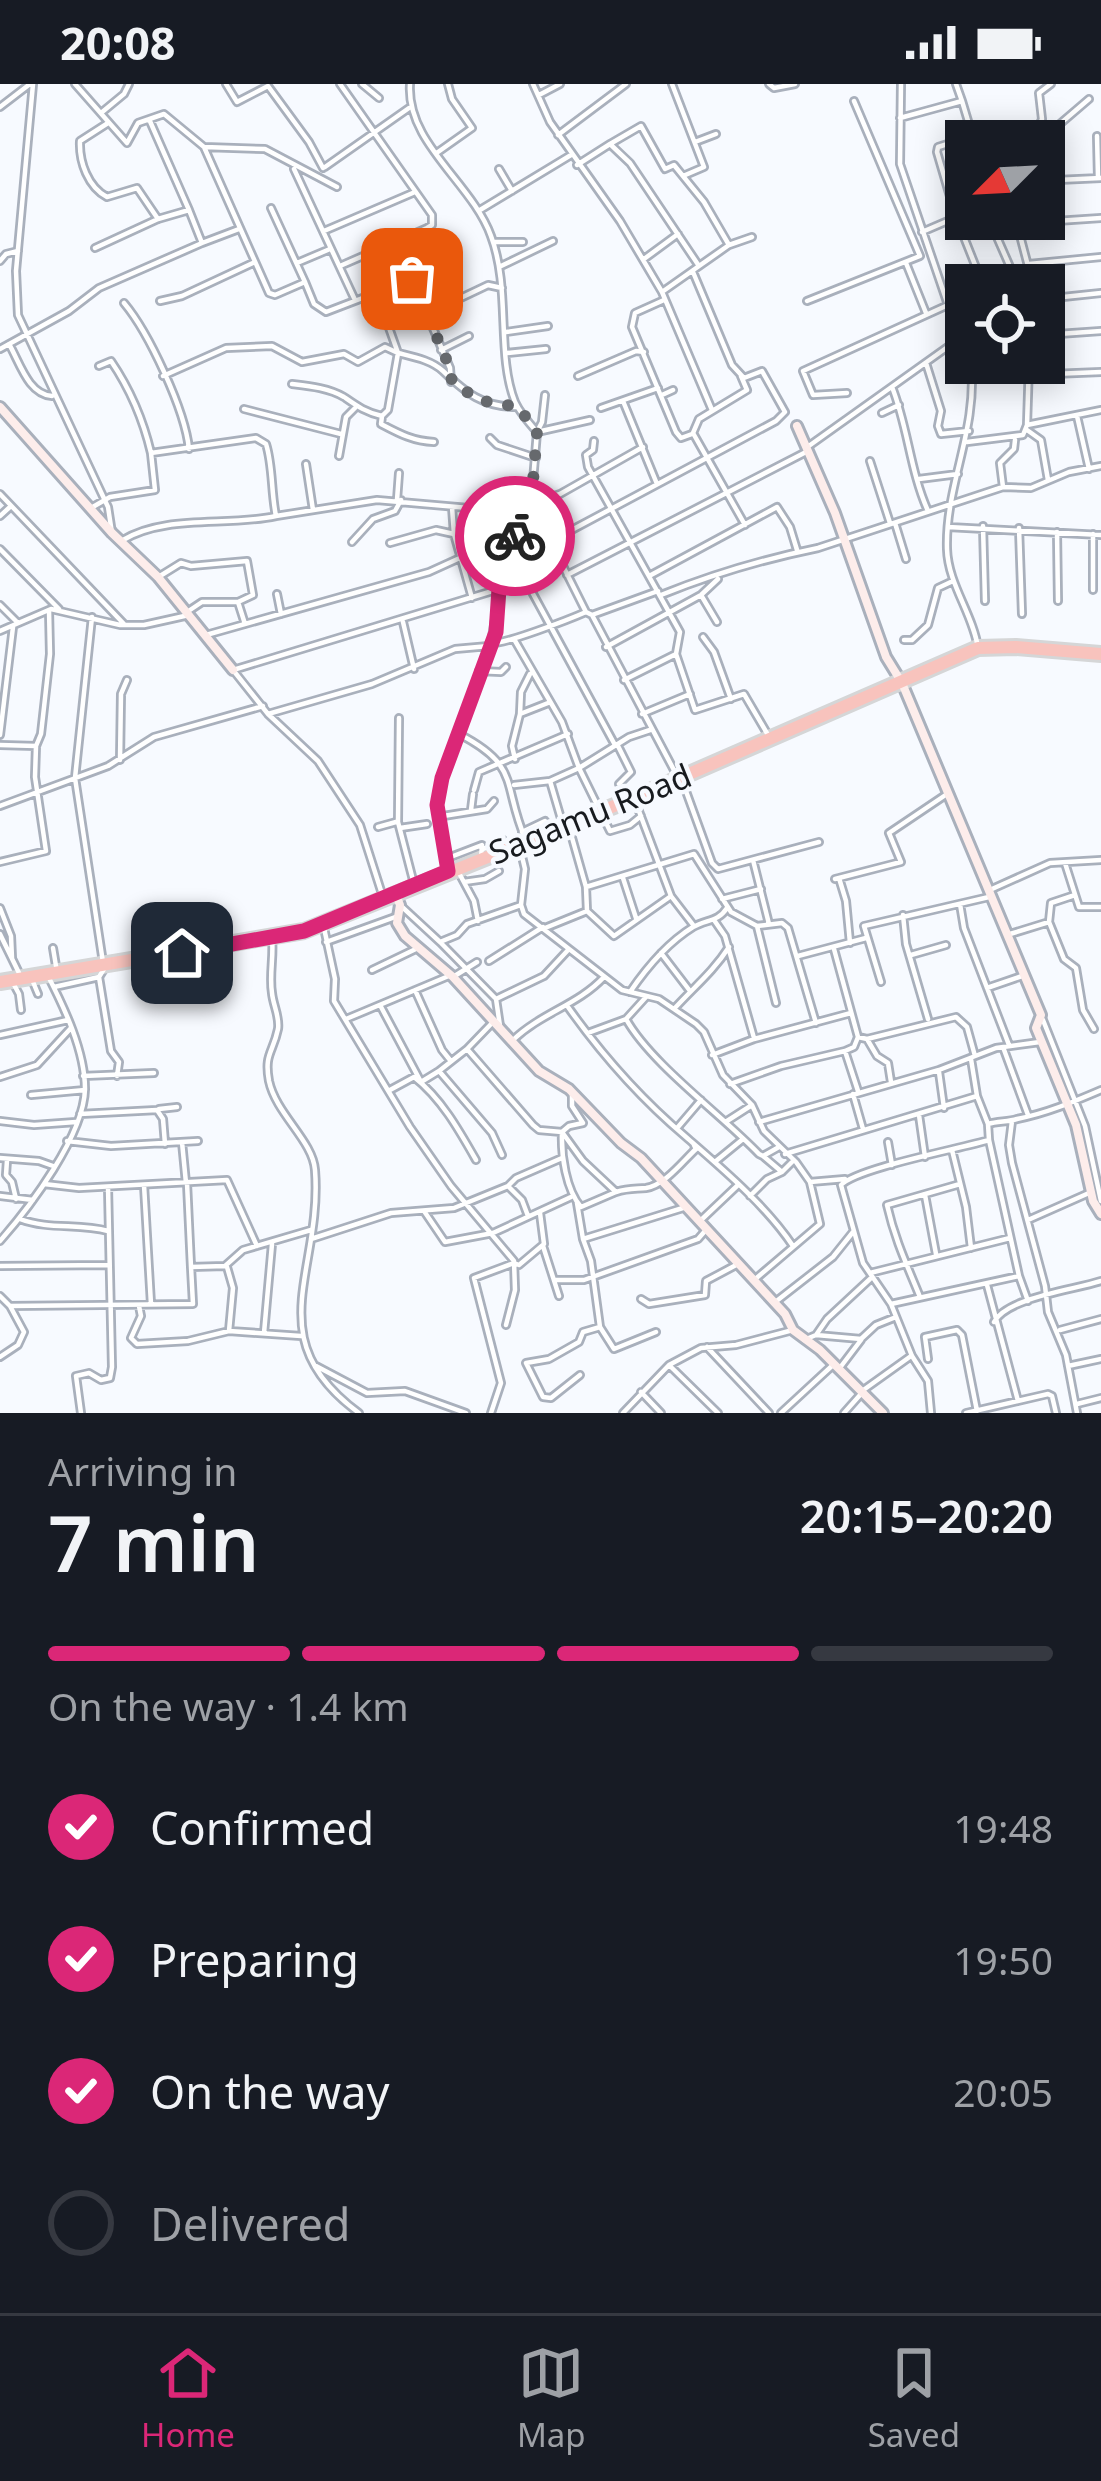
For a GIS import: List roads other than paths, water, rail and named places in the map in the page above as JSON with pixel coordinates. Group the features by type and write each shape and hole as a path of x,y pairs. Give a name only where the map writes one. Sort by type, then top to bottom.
{"highway":[{"name":"Sagamu Road","path":"16,979 101,971 272,938 394,903 414,884 451,866 634,798 978,648 1016,646 1101,654"}],"street":[{"path":"0,107 31,84"},
{"path":"31,84 18,315 104,500 112,533"},
{"path":"75,84 128,143 138,122 164,114 204,147 271,295 304,282"},
{"path":"100,113 129,84"},
{"path":"226,84 237,102 269,85 323,168"},
{"path":"340,84 432,214 432,225 340,266"},
{"path":"410,84 409,108 480,210 493,242 518,407 537,432"},
{"path":"438,152 472,128 452,99 448,84"},
{"path":"533,84 557,134 643,259 712,410"},
{"path":"539,95 560,84"},
{"path":"557,134 626,84"},
{"path":"672,84 704,167 683,176"},
{"path":"772,99 770,85 795,84"},
{"path":"901,84 900,164 945,297"},
{"path":"956,84 968,120"},
{"path":"1042,120 1039,93 1051,84"},
{"path":"365,85 380,98"},
{"path":"1064,120 1089,99"},
{"path":"807,301 920,256 854,101"},
{"path":"900,118 962,101"},
{"path":"314,174 409,108"},
{"path":"149,119 202,243"},
{"path":"108,123 80,141 89,178 107,196 137,188 158,219"},
{"path":"577,165 641,125 665,169 674,164 729,245"},
{"path":"695,142 716,134"},
{"path":"1065,178 1099,178 1096,136"},
{"path":"610,144 630,163 678,234 732,365 747,390 696,422 693,433 745,525"},
{"path":"945,145 938,147 945,174"},
{"path":"204,147 261,148 337,187"},
{"path":"480,210 571,155"},
{"path":"292,166 355,299"},
{"path":"500,169 512,191"},
{"path":"324,231 415,192"},
{"path":"271,208 320,311 412,279 452,382"},
{"path":"95,248 189,210"},
{"path":"1065,219 1101,218"},
{"path":"922,232 945,222"},
{"path":"56,397 42,395 31,385 4,344 69,311 99,288 239,229"},
{"path":"643,259 678,234"},
{"path":"693,433 680,437 632,327 632,316 729,245 752,237"},
{"path":"1021,240 1028,264 1101,257"},
{"path":"499,267 553,241"},
{"path":"493,242 524,242"},
{"path":"297,264 331,249"},
{"path":"0,261 18,251"},
{"path":"160,301 182,296 256,262"},
{"path":"906,262 926,314"},
{"path":"427,314 488,285 502,288"},
{"path":"1065,297 1101,293"},
{"path":"376,294 398,353 381,424 415,441 434,442"},
{"path":"124,303 173,389 189,448"},
{"path":"847,393 813,395 803,371 945,306"},
{"path":"506,332 548,326"},
{"path":"1065,334 1101,332"},
{"path":"441,350 469,336"},
{"path":"164,376 226,348 272,346 302,362 344,354 358,362 385,347 425,360 479,400 518,407"},
{"path":"507,352 546,349"},
{"path":"578,376 636,351 644,352"},
{"path":"567,574 807,450 945,351"},
{"path":"91,508 104,500 155,490 143,421 111,361 98,367"},
{"path":"925,362 940,411 941,434 969,431"},
{"path":"551,541 776,421 785,412 762,371 741,376"},
{"path":"1065,373 1101,372"},
{"path":"292,384 334,394 355,408 382,416"},
{"path":"970,384 969,431 948,505 946,548 978,648"},
{"path":"1028,384 1027,427 1041,440 1048,482"},
{"path":"892,387 908,456 928,511"},
{"path":"601,408 673,390"},
{"path":"478,922 464,882 451,866 437,817 442,778 496,632 499,589 525,509 545,395"},
{"path":"623,400 657,484"},
{"path":"882,413 899,405"},
{"path":"339,456 346,417 355,408"},
{"path":"1,409 158,577 268,714 318,761 360,825 394,903 400,929 452,976 539,1071 572,1092 662,1180 793,1330 883,1413"},
{"path":"244,410 341,434"},
{"path":"967,442 1015,437 1027,427 1101,410"},
{"path":"1077,416 1089,470"},
{"path":"537,432 590,420"},
{"path":"797,426 880,640 1041,1015 1072,1104 1091,1192 1101,1214"},
{"path":"1003,487 1000,463 1015,449 1015,437"},
{"path":"490,438 497,445 536,458"},
{"path":"151,453 262,439 269,454 276,516"},
{"path":"594,441 586,455 592,475 670,612 680,636 676,654 698,712 746,695 770,741"},
{"path":"121,542 144,530 251,522 399,500 525,509 643,447"},
{"path":"870,461 906,559"},
{"path":"306,464 314,510"},
{"path":"606,647 750,562 764,564 1003,487 1030,488 1101,466"},
{"path":"352,542 373,519 395,511 399,473"},
{"path":"919,479 958,474"},
{"path":"0,494 124,624"},
{"path":"0,516 11,506"},
{"path":"452,507 454,534 472,598"},
{"path":"651,575 778,507 798,551"},
{"path":"525,509 551,541 667,762 680,778 715,868 722,870 819,842"},
{"path":"983,526 985,602"},
{"path":"948,527 1097,534 1093,590"},
{"path":"1019,528 1022,614"},
{"path":"390,543 436,530 454,534"},
{"path":"1057,532 1058,601"},
{"path":"0,549 59,609"},
{"path":"206,635 429,572 461,557"},
{"path":"0,631 59,609 144,625 188,613 202,602 238,602 253,595 247,561 181,563 158,577"},
{"path":"268,714 414,669 462,647 497,645 551,623 721,576"},
{"path":"904,640 912,640 928,625 938,588 953,580"},
{"path":"233,670 499,589"},
{"path":"532,592 632,772 619,784"},
{"path":"277,594 281,614"},
{"path":"701,595 716,622"},
{"path":"238,602 245,624"},
{"path":"0,605 15,625 0,735"},
{"path":"0,862 46,851 35,746 41,734 50,654 49,610"},
{"path":"92,616 75,778 111,1052 119,1062 117,1076"},
{"path":"403,619 414,669"},
{"path":"703,638 716,657 731,699"},
{"path":"514,639 568,734 611,832 640,816"},
{"path":"625,680 676,654"},
{"path":"479,671 501,672 506,667"},
{"path":"515,759 512,746 521,692 531,672"},
{"path":"120,760 121,694 127,680"},
{"path":"642,714 690,694"},
{"path":"520,714 548,703"},
{"path":"0,806 120,760 154,737 263,706"},
{"path":"400,718 399,825 414,884"},
{"path":"514,785 550,781 650,730"},
{"path":"459,734 503,765 514,785 525,869 524,914 604,977 630,992 659,999 704,1032 730,1084 752,1105 759,1122 810,1182 821,1220 753,1281"},
{"path":"471,810 478,772 568,734"},
{"path":"0,745 35,746"},
{"path":"664,785 667,762"},
{"path":"550,781 561,827 586,886 586,911 614,936 671,896"},
{"path":"850,945 837,879 901,862 889,833 947,794"},
{"path":"634,798 671,896 694,926"},
{"path":"437,817 487,809 494,801"},
{"path":"378,827 427,824"},
{"path":"482,854 502,840"},
{"path":"586,886 694,854 728,908 757,926 782,922 788,928 816,1023"},
{"path":"753,860 769,924"},
{"path":"864,926 988,895 1035,867 1101,860"},
{"path":"1065,863 1078,907 1101,907"},
{"path":"464,882 499,871"},
{"path":"622,876 636,918"},
{"path":"722,899 760,889"},
{"path":"1074,896 1051,903 1049,922 1064,959 1076,968 1083,1010 1096,1030"},
{"path":"394,903 496,999 496,1024"},
{"path":"326,943 394,903"},
{"path":"960,904 1028,1115"},
{"path":"440,942 467,924 521,905"},
{"path":"0,908 10,936 21,1010"},
{"path":"630,992 661,953 694,926 714,920 728,908"},
{"path":"489,961 544,927 586,911"},
{"path":"903,915 928,1022"},
{"path":"714,920 729,947 754,1039"},
{"path":"848,925 860,922 864,926 881,982"},
{"path":"1007,934 1049,922"},
{"path":"322,923 335,979 333,998 410,1127 514,1263 515,1290 506,1325"},
{"path":"757,926 776,1003"},
{"path":"0,936 12,958"},
{"path":"272,938 272,992 279,1025 266,1062 275,1103 315,1165 299,1307 302,1336 328,1387 359,1413"},
{"path":"798,956 866,938"},
{"path":"911,955 946,946"},
{"path":"372,970 420,947"},
{"path":"673,1010 707,980 709,970 729,947"},
{"path":"0,1241 44,1184 80,1114 85,1090 53,978 53,948"},
{"path":"496,999 544,976 569,949"},
{"path":"834,949 851,1013 863,1038 888,1063 891,1082"},
{"path":"661,953 690,992"},
{"path":"346,1019 477,962"},
{"path":"987,988 1024,975"},
{"path":"513,1040 536,1020 568,1007 604,977"},
{"path":"16,979 38,994"},
{"path":"416,990 442,1050 452,1061"},
{"path":"588,1033 626,1019 646,997"},
{"path":"380,1005 421,1082"},
{"path":"568,1007 629,1084 678,1127 695,1150 646,1188 633,1186 580,1207 574,1199"},
{"path":"712,1055 851,1013"},
{"path":"1041,1015 1036,1028 1085,1126 1101,1201"},
{"path":"626,1019 670,1072 782,1172"},
{"path":"0,1036 68,1020"},
{"path":"730,1084 845,1051 863,1038 928,1022 963,1020 1018,1276 1028,1301"},
{"path":"421,1082 496,1024"},
{"path":"0,1077 37,1065 71,1028"},
{"path":"759,1122 1006,1046 1042,1042"},
{"path":"467,1048 539,1130 562,1132 583,1123 572,1106 572,1092"},
{"path":"845,1051 863,1130"},
{"path":"939,1070 944,1108"},
{"path":"439,1071 492,1133 502,1155"},
{"path":"83,1076 154,1072"},
{"path":"390,1090 414,1077 421,1082 476,1160"},
{"path":"31,1095 85,1090"},
{"path":"988,1124 1072,1104 1101,1090"},
{"path":"785,1154 977,1096"},
{"path":"678,1127 702,1097"},
{"path":"727,1121 752,1105"},
{"path":"80,1114 177,1107"},
{"path":"157,1111 163,1119 166,1144"},
{"path":"919,1115 925,1157"},
{"path":"0,1121 76,1123"},
{"path":"1012,1121 1009,1149 1076,1409 1101,1398"},
{"path":"562,1132 562,1158 594,1277 600,1327 614,1348 656,1332"},
{"path":"562,1132 616,1192"},
{"path":"716,1161 743,1139"},
{"path":"810,1182 845,1180 989,1140"},
{"path":"67,1141 98,1146 198,1141"},
{"path":"5,1306 193,1304 182,1142"},
{"path":"888,1142 892,1165"},
{"path":"694,1145 770,1214 793,1246"},
{"path":"763,1156 778,1147"},
{"path":"952,1150 970,1248"},
{"path":"16,1199 3,1158 53,1166"},
{"path":"310,1239 391,1213 465,1203 562,1158"},
{"path":"750,1196 794,1160"},
{"path":"44,1184 108,1187 227,1180 257,1246"},
{"path":"845,1180 841,1190 863,1263 891,1304 928,1381 931,1413"},
{"path":"920,1297 887,1205 960,1184"},
{"path":"144,1185 152,1304"},
{"path":"699,1222 738,1185"},
{"path":"508,1186 522,1200 528,1216"},
{"path":"81,1413 76,1376 88,1373 100,1380 110,1378 108,1187"},
{"path":"1028,1220 1091,1192"},
{"path":"0,1196 33,1199"},
{"path":"925,1196 937,1255"},
{"path":"424,1211 445,1242 493,1233 574,1199"},
{"path":"583,1239 686,1208"},
{"path":"540,1213 543,1246 559,1296"},
{"path":"20,1219 59,1228 93,1226 109,1231"},
{"path":"225,1266 243,1250 311,1230"},
{"path":"556,1280 594,1277 698,1239 705,1231"},
{"path":"773,1303 833,1257 854,1231"},
{"path":"816,1335 871,1275 904,1261 1011,1238"},
{"path":"264,1334 272,1244"},
{"path":"491,1413 501,1383 474,1278 519,1265 543,1246"},
{"path":"641,1299 649,1304 705,1295 706,1281 738,1264"},
{"path":"0,1266 111,1265"},
{"path":"191,1267 230,1268 229,1331"},
{"path":"891,1304 1018,1276"},
{"path":"994,1322 1004,1310 1101,1281"},
{"path":"986,1282 1018,1401"},
{"path":"0,1296 24,1333 18,1345 0,1357"},
{"path":"139,1304 141,1316 131,1338 137,1344 188,1341 229,1331 302,1336"},
{"path":"782,1413 837,1367 876,1325 896,1317"},
{"path":"1058,1330 1101,1319"},
{"path":"580,1375 551,1398 543,1397 526,1363 549,1358 579,1342 583,1332 600,1327"},
{"path":"623,1413 669,1365 707,1347 736,1345 793,1330"},
{"path":"928,1359 925,1337 957,1330 977,1411"},
{"path":"804,1340 816,1335 861,1340"},
{"path":"707,1347 769,1413"},
{"path":"844,1413 863,1391 912,1356"},
{"path":"1068,1366 1101,1359"},
{"path":"669,1365 718,1413"},
{"path":"316,1366 367,1393 405,1391 466,1413"},
{"path":"641,1392 662,1413"},
{"path":"967,1413 1050,1394 1056,1413"}]}
